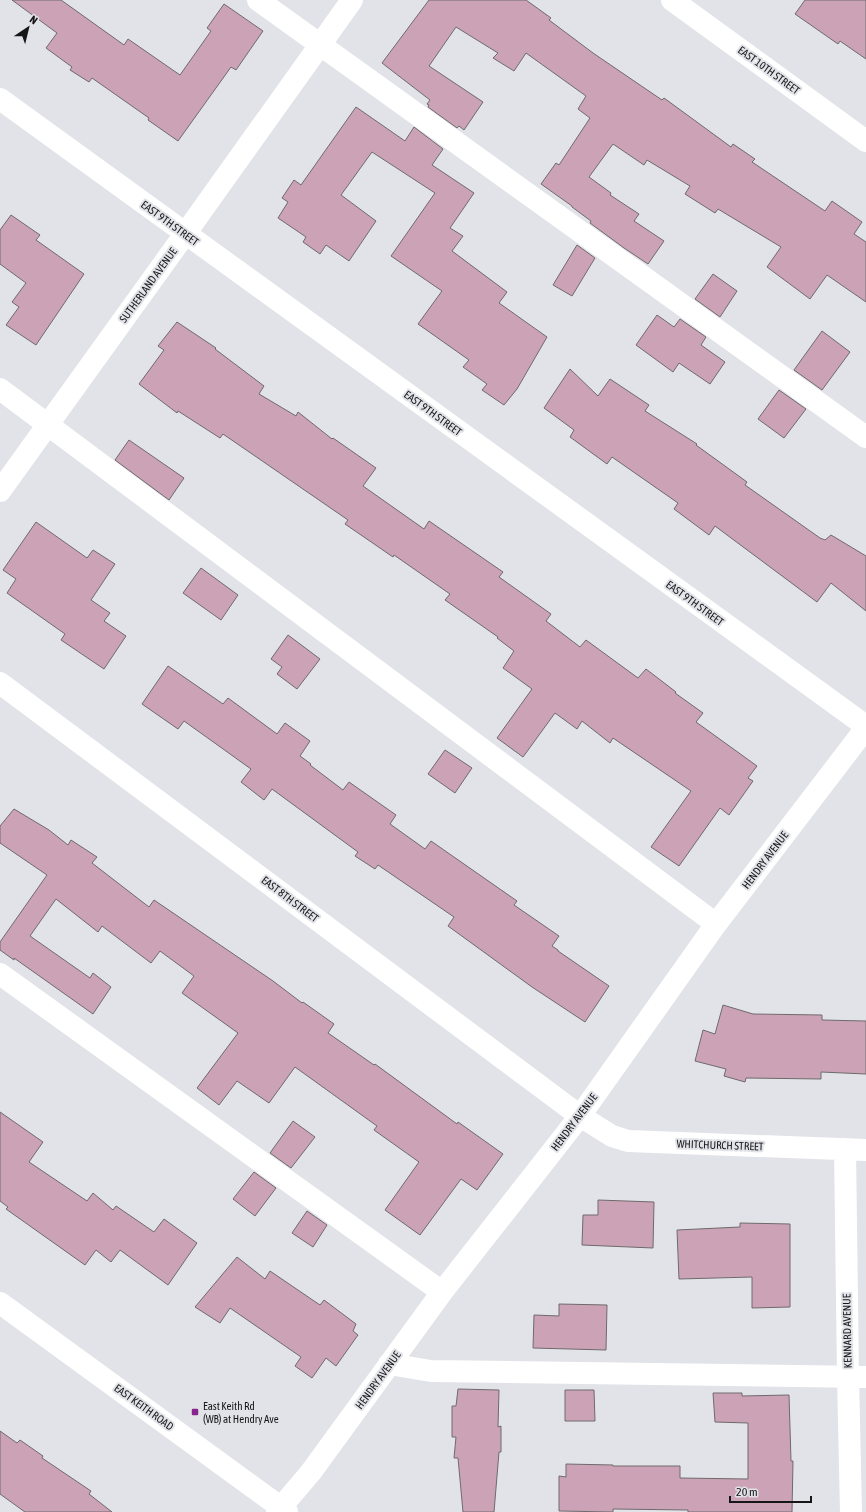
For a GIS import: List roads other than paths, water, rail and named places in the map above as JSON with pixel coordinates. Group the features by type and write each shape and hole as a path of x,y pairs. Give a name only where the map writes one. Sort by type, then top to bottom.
{"street":[{"path":"258,0 866,437"},
{"name":"SUTHERLAND AVENUE","path":"0,491 352,0"},
{"name":"EAST 10TH STREET","path":"672,0 866,141"},
{"name":"EAST 9TH STREET","path":"0,99 866,727"},
{"path":"0,389 716,924"},
{"name":"EAST 8TH STREET","path":"0,682 580,1116"},
{"name":"HENDRY AVENUE","path":"282,1511 442,1292 580,1116 716,924 866,727"},
{"path":"0,974 442,1292"},
{"name":"WHITCHURCH STREET","path":"580,1116 612,1136 628,1141 856,1149"},
{"name":"KENNARD AVENUE","path":"851,1512 857,1376 856,1149"},
{"name":"EAST KEITH ROAD","path":"0,1303 282,1511"},
{"path":"389,1364 431,1371 857,1376"}],"place":[{"name":"East Keith Rd (WB) at Hendry Ave","path":"195,1412"}]}
